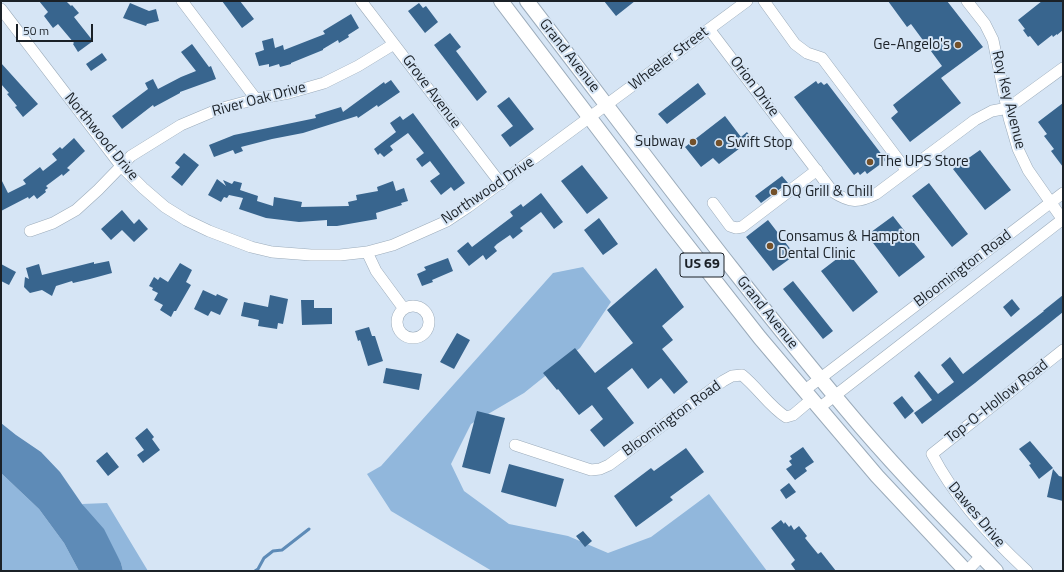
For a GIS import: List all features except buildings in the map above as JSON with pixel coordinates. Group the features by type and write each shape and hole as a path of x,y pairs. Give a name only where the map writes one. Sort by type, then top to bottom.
{"main road":[{"name":"Grand Avenue","path":"501,1 591,117 669,222 760,338 883,483 966,571"},
{"name":"Grand Avenue","path":"527,1 778,328 893,463 996,571"}],"street":[{"path":"182,1 256,99"},
{"name":"Grove Avenue","path":"361,1 500,184"},
{"name":"Wheeler Street","path":"591,117 747,1"},
{"path":"764,1 795,44 807,53 822,58 907,171"},
{"name":"Roy Key Avenue","path":"967,1 985,24 993,40 1018,148 1028,170 1063,220"},
{"name":"Northwood Drive","path":"1,9 121,166 143,188 166,207 209,232 230,240 272,252 340,255 367,252 393,245 447,221 591,117"},
{"name":"Orion Drive","path":"709,29 833,192 843,198 854,201 865,200 876,194 975,120 992,111 1008,108"},
{"name":"River Oak Drive","path":"30,231 53,223 76,210 131,156 181,125 219,109 256,99 289,93 324,83 358,66 394,44"},
{"path":"1008,108 1063,68"},
{"path":"713,203 730,226 736,228 742,227 817,170"},
{"name":"Bloomington Road","path":"515,445 591,470 600,469 609,465 723,381 732,376 742,375 751,382 778,412 786,417 793,415 812,399 820,378 1063,193"},
{"name":"Bloomington Road","path":"812,399 835,396 1063,220"},
{"path":"367,252 376,271 404,309"},
{"name":"Top-O-Hollow Road","path":"932,454 1063,350"},
{"name":"Dawes Drive","path":"932,454 944,477 970,511 1027,571"},
{"path":"966,571 981,556"}],"shaded area":[{"path":"583,267 611,302 580,348 524,393 471,424 451,464 464,491 509,524 568,536 608,553 651,537 709,494 767,571 492,571 391,511 367,474 381,466 553,273"},
{"path":"1,423 41,452 60,472 82,504 104,529 121,563 123,571 79,571 64,543 39,509 1,473"},
{"path":"1,473 39,509 64,543 79,571 1,571"},
{"path":"107,503 148,571 123,571 121,563 82,504"}],"waterway":[{"path":"255,571 258,569 264,558 273,551 282,550 309,529"}],"place":[{"name":"Ge-Angelo's","path":"958,45"},
{"name":"Subway","path":"693,142"},
{"name":"Swift Stop","path":"719,143"},
{"name":"The UPS Store","path":"870,162"},
{"name":"DQ Grill & Chill","path":"774,192"},
{"name":"Consamus & Hampton Dental Clinic","path":"770,246"}]}
